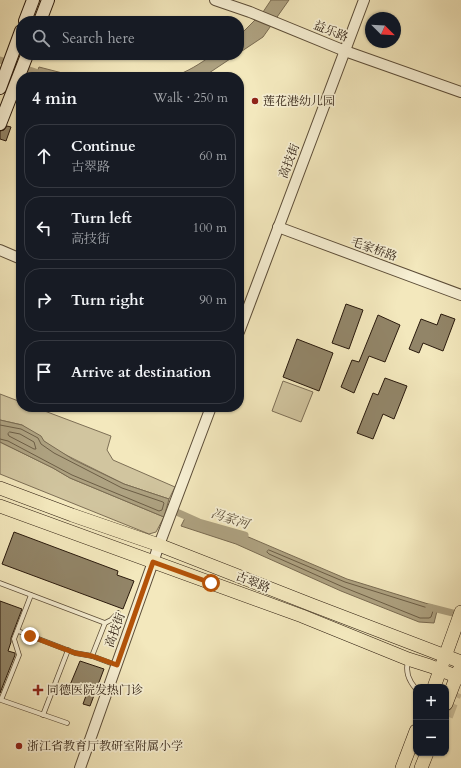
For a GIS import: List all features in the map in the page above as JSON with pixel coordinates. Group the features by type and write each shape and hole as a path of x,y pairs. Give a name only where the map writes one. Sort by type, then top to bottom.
{"main road":[{"path":"27,16 32,0"},
{"path":"42,16 48,0"},
{"path":"0,87 16,44"},
{"path":"20,72 24,60"},
{"path":"0,124 16,83"},
{"name":"古翠路","path":"0,488 159,545 461,662"},
{"name":"古翠路","path":"0,506 302,616 459,678"},
{"path":"435,684 461,612"},
{"path":"449,698 459,678 461,662"},
{"path":"402,768 413,740"},
{"path":"421,768 426,756"}],"street":[{"name":"益乐路","path":"215,0 250,12 345,50 461,92"},
{"name":"高技街","path":"244,319 364,0"},
{"name":"毛家桥路","path":"278,227 461,295"},
{"path":"0,250 16,257"},
{"name":"高技街","path":"80,768 159,545 209,412"}],"lane":[{"path":"0,583 105,623"},
{"path":"31,595 14,639 19,655 1,700 67,723"},
{"path":"92,656 105,623 118,613"},
{"path":"18,631 84,656 92,656 117,665"},
{"path":"44,715 68,650"},
{"path":"408,659 406,671 409,681 413,686"}],"shaded area":[{"path":"283,381 313,392 301,422 272,411"},
{"path":"0,394 16,400 16,412 47,412 111,436 107,450 113,460 175,487 169,499 124,484 56,450 22,425 0,420"},
{"path":"0,442 70,478 164,517 156,532 149,534 0,474"}],"water":[{"path":"271,0 289,0 263,37 244,50 244,31 263,12"},
{"path":"206,60 228,60 210,72 185,72"},
{"path":"39,67 58,72 37,72"},
{"path":"0,420 22,425 41,436 44,441 74,460 124,484 169,499 164,517 70,478 0,442"},
{"path":"186,516 199,522 239,533 347,579 438,607 434,623 419,622 341,591 236,544 181,526"}],"building":[{"path":"7,126 11,127 6,141 0,139 0,131 4,130"},
{"path":"346,304 363,310 349,349 332,343"},
{"path":"441,314 455,319 443,351 423,343 419,353 409,349 421,319 437,325"},
{"path":"378,315 400,325 385,362 369,356 354,393 341,387 352,360 359,362"},
{"path":"297,339 333,353 319,391 283,377"},
{"path":"385,378 407,386 394,419 383,414 373,439 357,433 373,393 378,395"},
{"path":"14,532 118,571 117,575 134,581 123,609 2,564"},
{"path":"0,601 22,609 11,638 8,651 15,653 15,655 0,693"},
{"path":"80,661 104,669 90,706 83,704 87,693 75,689 76,687 70,685"}],"waterway":[{"path":"0,60 35,72"},
{"name":"冯家河","path":"170,509 199,522 245,535"},
{"name":"冯家河","path":"429,607 461,615"}],"tunnel":[{"path":"449,708 455,692"}],"place":[{"name":"莲花港幼儿园","path":"255,101"},
{"name":"同德医院发热门诊","path":"38,690"},
{"name":"浙江省教育厅教研室附属小学","path":"19,746"}],"route":[{"path":"30,636 84,656 92,656 117,665 153,562 211,583"}]}
